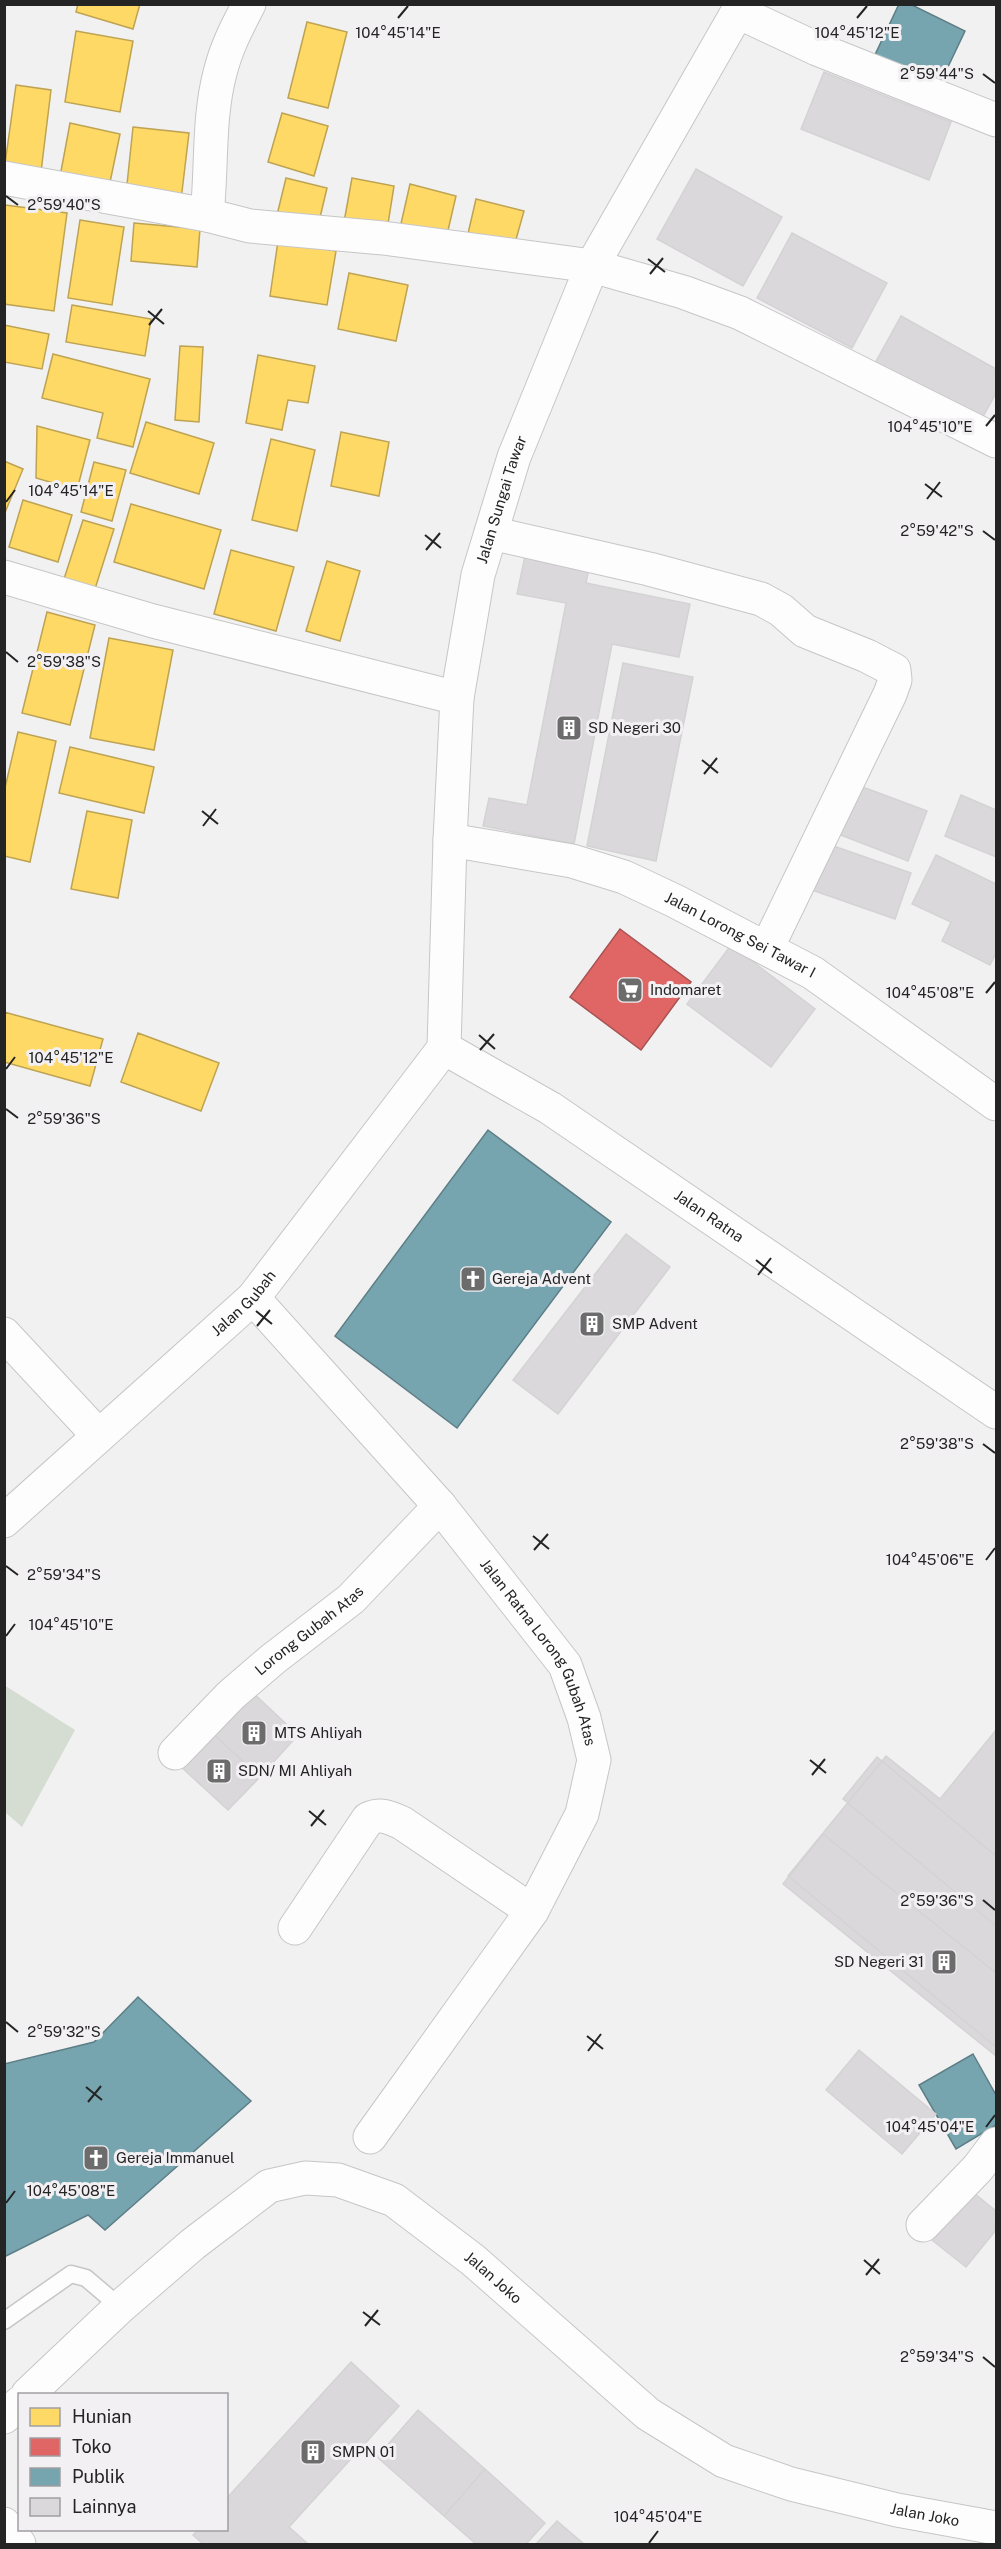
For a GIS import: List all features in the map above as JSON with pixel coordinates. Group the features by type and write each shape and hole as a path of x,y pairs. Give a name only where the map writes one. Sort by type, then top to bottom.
{"street":[{"path":"210,216 214,112 219,75 231,37 249,4"},
{"path":"740,8 817,49 996,120"},
{"name":"Jalan Sungai Tawar","path":"444,1048 457,698 478,575 514,457 592,266 740,8"},
{"path":"4,178 210,216 250,226 383,238 592,266 684,292 740,313 996,441"},
{"path":"491,533 649,569 761,599 781,610 805,631 867,656 894,670 895,680 890,694 767,948"},
{"path":"4,577 153,621 457,698"},
{"name":"Jalan Lorong Sei Tawar I","path":"450,840 572,861 624,877 813,973 996,1104"},
{"name":"Jalan Gubah","path":"4,1521 253,1298 444,1048"},
{"name":"Jalan Ratna","path":"444,1048 550,1108 996,1412"},
{"name":"Jalan Ratna Lorong Gubah Atas","path":"253,1298 440,1506 565,1665 584,1718 594,1760 582,1814 532,1911 370,2137"},
{"path":"4,1334 98,1435"},
{"name":"Lorong Gubah Atas","path":"175,1753 231,1695 273,1659 351,1599 440,1506"},
{"path":"295,1928 368,1819 377,1815 402,1823 532,1911"},
{"path":"923,2225 978,2168 996,2144"},
{"name":"Jalan Joko","path":"29,2393 120,2307 193,2244 269,2186 305,2178 338,2180 394,2200 473,2260 648,2414 724,2461 791,2484 876,2505 996,2528"},
{"path":"4,2417 18,2405"},
{"path":"4,2524 19,2544"}],"lane":[{"path":"4,2321 71,2274 86,2278 120,2307"}],"shaded area":[{"path":"4,1685 75,1730 22,1827 5,1812"}],"building: Hunian":[{"path":"78,4 140,4 133,29 76,12"},
{"path":"307,22 347,32 328,108 288,98"},
{"path":"76,31 133,41 120,112 65,102"},
{"path":"16,85 51,90 40,180 4,171"},
{"path":"282,113 328,126 314,176 268,162"},
{"path":"70,123 120,134 108,192 59,182"},
{"path":"133,127 189,133 181,200 126,194"},
{"path":"286,178 327,188 318,226 277,215"},
{"path":"352,178 394,186 387,230 344,222"},
{"path":"410,184 456,196 446,239 400,228"},
{"path":"476,199 524,211 513,250 467,238"},
{"path":"5,205 67,213 54,311 4,304"},
{"path":"80,220 124,227 112,305 68,298"},
{"path":"134,223 200,229 197,267 131,261"},
{"path":"278,241 336,251 327,305 270,296"},
{"path":"349,273 408,285 396,341 338,329"},
{"path":"72,305 151,319 145,356 66,342"},
{"path":"4,325 49,334 42,369 4,362"},
{"path":"180,346 203,347 199,422 175,420"},
{"path":"53,354 150,379 133,447 97,438 103,413 42,398"},
{"path":"258,355 315,366 308,403 288,400 282,430 246,423"},
{"path":"146,422 214,443 199,494 130,473"},
{"path":"37,426 90,440 77,490 36,478"},
{"path":"341,432 389,442 379,496 331,486"},
{"path":"271,439 315,450 297,531 252,520"},
{"path":"4,461 23,469 4,515"},
{"path":"94,462 126,470 112,521 81,512"},
{"path":"23,500 72,515 58,562 9,547"},
{"path":"131,504 221,530 204,589 114,562"},
{"path":"83,520 114,529 94,592 63,582"},
{"path":"231,550 294,567 276,631 214,614"},
{"path":"327,561 360,571 340,641 306,631"},
{"path":"47,612 95,625 70,725 22,713"},
{"path":"109,638 173,650 154,750 90,738"},
{"path":"18,732 56,741 30,862 4,856 4,792"},
{"path":"70,747 154,767 144,813 59,793"},
{"path":"87,811 132,820 118,898 71,889"},
{"path":"4,1012 103,1039 90,1086 4,1062"},
{"path":"138,1033 219,1063 201,1111 121,1082"}],"building: Toko":[{"name":"Indomaret","path":"620,929 691,982 641,1050 570,997"}],"building: Publik":[{"path":"899,4 910,4 965,31 937,90 873,59"},
{"name":"Gereja Advent","path":"488,1130 611,1222 457,1428 335,1336"},
{"name":"Gereja Immanuel","path":"138,1997 251,2101 105,2230 88,2215 4,2257 4,2064 94,2042"},
{"path":"973,2054 996,2095 996,2125 956,2149 919,2085"}],"building: Lainnya":[{"path":"824,72 951,122 929,180 801,129"},
{"path":"696,169 782,217 743,286 657,239"},
{"path":"792,233 887,283 852,348 757,298"},
{"path":"901,316 996,369 996,393 979,424 874,365"},
{"name":"SD Negeri 30","path":"526,551 590,563 586,583 690,604 679,657 612,644 574,844 483,826 489,798 527,805 566,603 517,594"},
{"path":"623,663 693,677 656,861 587,846"},
{"path":"852,783 927,811 908,861 833,832"},
{"path":"961,795 996,810 996,857 945,836"},
{"path":"825,843 911,873 895,919 809,889"},
{"path":"936,855 996,884 996,953 990,965 942,941 951,922 912,904"},
{"path":"731,945 815,1009 771,1067 687,1004"},
{"name":"SMP Advent","path":"626,1234 670,1267 558,1414 513,1380"},
{"name":"MTS Ahliyah","path":"249,1689 298,1735 260,1777 210,1731"},
{"name":"SD Negeri 31","path":"996,1730 996,2047 788,1876 886,1756 940,1799"},
{"name":"SDN/ MI Ahliyah","path":"210,1731 260,1777 228,1810 179,1765"},
{"path":"877,1757 996,1856 996,1926 843,1799"},
{"path":"823,1834 996,1973 996,2056 783,1884"},
{"path":"859,2050 936,2114 902,2154 826,2090"},
{"path":"963,2184 996,2211 996,2230 966,2267 923,2233"},
{"name":"SMPN 01","path":"351,2362 399,2406 289,2527 308,2544 203,2544 193,2535 197,2531 228,2531 228,2497"},
{"name":"SMPN 01","path":"418,2410 485,2469 444,2516 377,2457"},
{"path":"485,2469 545,2523 526,2544 476,2544 444,2516"},
{"path":"557,2521 584,2544 536,2544"}],"place":[{"name":"SD Negeri 30","path":"569,728"},
{"name":"Indomaret","path":"630,990"},
{"name":"Gereja Advent","path":"473,1279"},
{"name":"SMP Advent","path":"592,1324"},
{"name":"MTS Ahliyah","path":"254,1733"},
{"name":"SDN/ MI Ahliyah","path":"219,1771"},
{"name":"SD Negeri 31","path":"944,1962"},
{"name":"Gereja Immanuel","path":"96,2158"},
{"name":"SMPN 01","path":"313,2452"}]}
